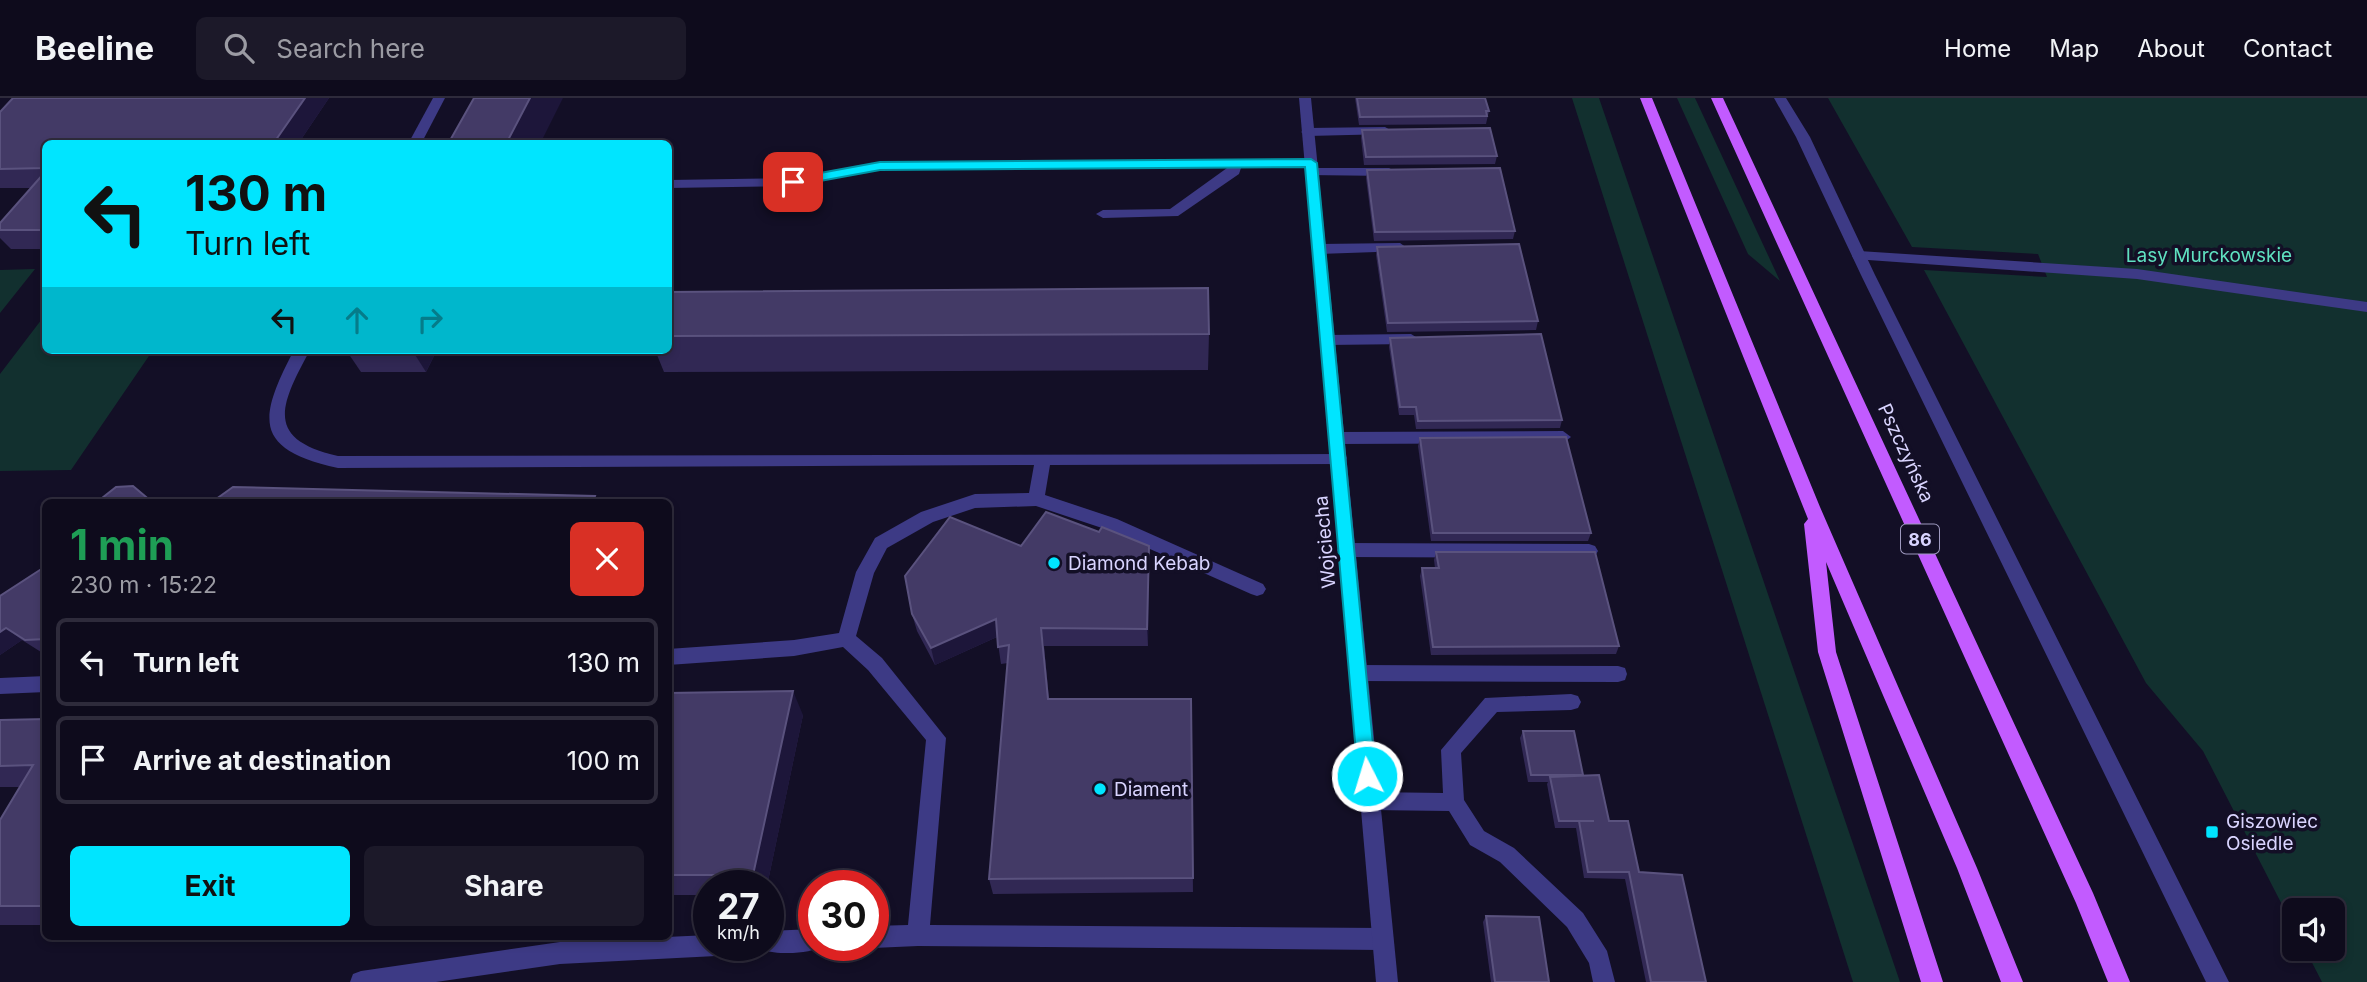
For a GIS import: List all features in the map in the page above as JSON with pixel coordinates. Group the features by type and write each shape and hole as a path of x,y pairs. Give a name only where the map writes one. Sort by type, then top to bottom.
{"main road":[{"path":"1646,98 1811,507 1967,868 2012,982"},
{"name":"Pszczyńska","path":"1717,98 2085,900 2119,982"},
{"path":"1811,507 1827,652 1932,982"}],"street":[{"path":"416,140 439,98"},
{"name":"Wojciecha","path":"1305,98 1387,982"},
{"path":"1780,98 1803,137 1859,256 2218,982"},
{"path":"1308,132 1405,131"},
{"path":"1103,214 1173,213 1234,171 1234,164"},
{"path":"672,184 793,182 880,166 1234,164 1404,172"},
{"path":"1319,249 1416,248"},
{"path":"1859,256 2137,274 2367,307"},
{"path":"1327,340 1424,338"},
{"path":"300,354 277,399 276,422 279,430 297,449 331,461 1339,458"},
{"path":"1337,438 1563,437"},
{"path":"1035,499 1043,460"},
{"path":"846,639 865,572 881,543 927,517 975,501 1035,499 1111,524 1257,589"},
{"path":"1346,550 1589,551"},
{"path":"672,657 794,648 846,639"},
{"path":"846,639 875,664 936,738 918,935"},
{"path":"1357,673 1618,674"},
{"path":"0,686 42,684"},
{"path":"1571,702 1492,704 1451,750 1454,802 1477,838 1507,855 1575,920 1599,959 1604,982"},
{"path":"1369,801 1454,802"},
{"path":"889,936 1382,939"},
{"path":"361,982 563,944 693,945"}],"green space":[{"path":"1572,98 1599,98 1900,982 1853,982"},
{"path":"1677,98 1695,98 1780,281 1748,254"},
{"name":"Lasy Murckowskie","path":"1828,98 2367,98 2367,982 2322,982 2311,961 2345,961 2345,898 2282,898 2282,905 2203,751 2146,683 1924,270 2047,277 2038,254 1912,247"},
{"path":"35,269 0,313 0,270"},
{"path":"42,319 42,354 150,354 71,470 0,471 0,374"}],"building":[{"path":"13,98 305,98 276,140 42,140 42,168 0,169 0,112"},
{"path":"474,98 530,98 508,140 450,140"},
{"path":"1357,98 1485,98 1489,111 1486,111 1487,116 1360,117"},
{"path":"1490,128 1497,156 1366,157 1362,130"},
{"path":"1500,168 1515,231 1375,232 1367,170"},
{"path":"42,176 42,230 0,230 0,223"},
{"path":"1519,244 1538,321 1388,323 1377,247"},
{"path":"1208,288 1209,334 672,336 672,292"},
{"path":"1541,334 1562,420 1418,421 1416,407 1400,407 1390,338"},
{"path":"1566,437 1591,533 1433,533 1420,438"},
{"path":"133,486 148,499 101,499 116,487"},
{"path":"233,487 595,496 594,499 216,499"},
{"path":"1046,512 1099,532 1102,527 1149,546 1147,629 1041,628 1048,699 1191,699 1193,878 989,879 1009,645 998,647 996,619 931,648 912,614 905,576 950,517 1021,546"},
{"path":"1436,552 1595,552 1619,646 1433,647 1422,568 1439,568"},
{"path":"42,569 42,639 25,640 6,628 0,632 0,596"},
{"path":"793,691 754,870 693,870 693,875 672,875 672,693"},
{"path":"42,719 42,906 0,906 0,820 33,765 0,766 0,720"},
{"path":"1523,731 1574,731 1583,775 1531,775"},
{"path":"1599,775 1609,821 1628,821 1639,872 1682,875 1706,982 1651,982 1629,872 1588,872 1579,821 1559,821 1550,777"},
{"path":"1486,916 1539,917 1549,982 1495,982"}],"place":[{"name":"Diamond Kebab","path":"1054,563"},
{"name":"Diament","path":"1100,789"},
{"name":"Giszowiec Osiedle","path":"2212,832"}],"route":[{"path":"793,182 880,166 1311,163 1367,776"}]}
